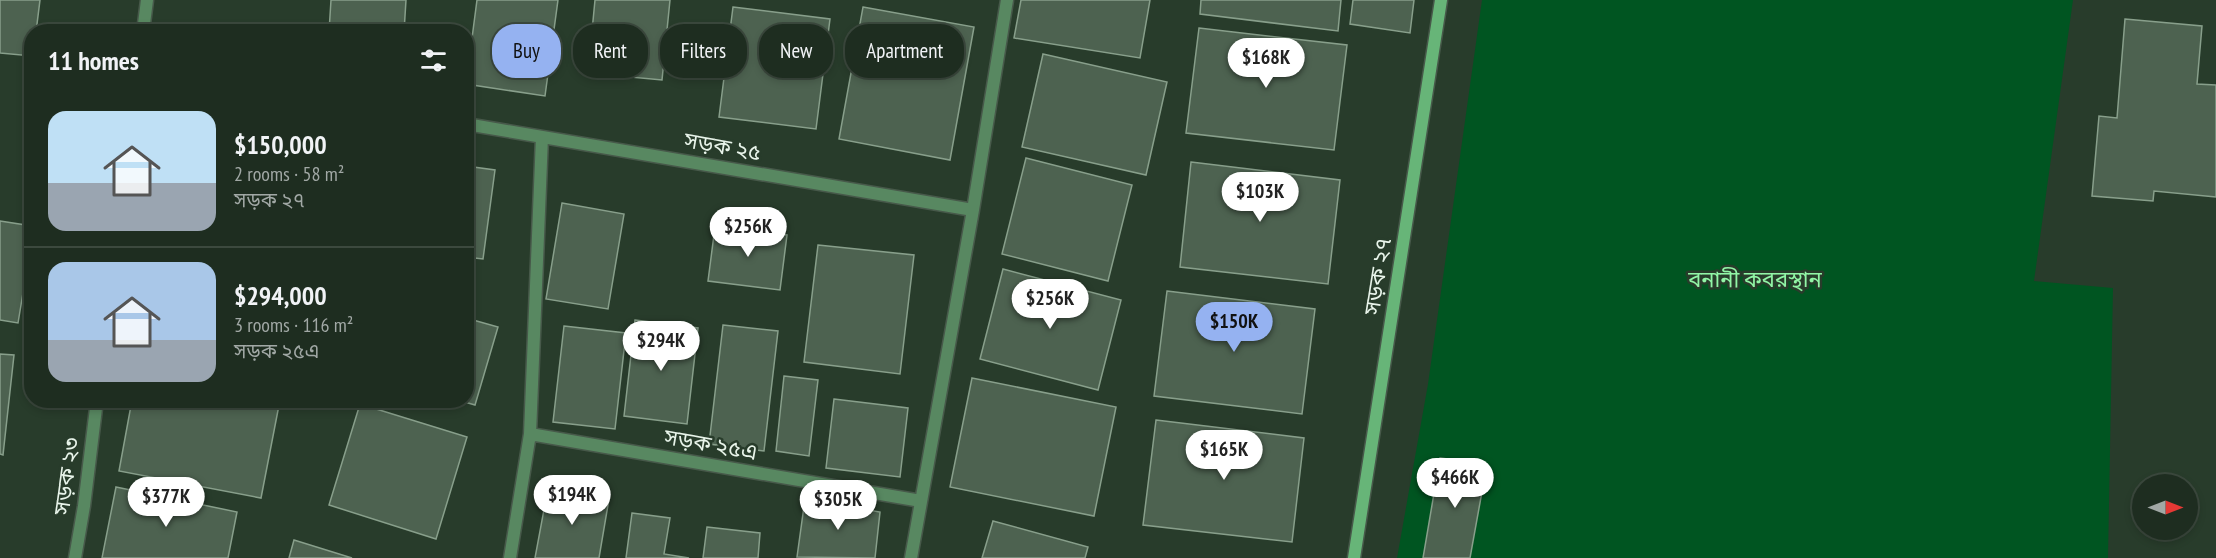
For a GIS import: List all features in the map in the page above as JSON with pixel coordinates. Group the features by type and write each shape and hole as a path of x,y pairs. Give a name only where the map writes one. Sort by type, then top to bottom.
{"street":[{"path":"144,24 147,0"},
{"path":"911,558 973,210 1007,0"},
{"name":"সড়ক ২৭","path":"1354,558 1441,0"},
{"name":"সড়ক ২৫","path":"474,125 973,210"},
{"path":"510,558 530,434 542,137"},
{"name":"সড়ক ২৩","path":"75,558 96,408"},
{"name":"সড়ক ২৫এ","path":"530,434 921,501"}],"green space":[{"name":"বনানী কবরস্থান","path":"1482,0 2073,0 2034,281 2113,288 2108,558 1397,558 1428,384"}],"building":[{"path":"0,0 40,0 37,24 24,24 24,55 0,53"},
{"path":"331,0 406,0 404,24 330,24"},
{"path":"477,0 558,0 555,24 492,24 492,78 547,78 545,96 474,85 474,24"},
{"path":"595,0 670,0 668,24 660,24 660,78 662,80 641,78 648,78 648,24 593,24"},
{"path":"1021,0 1150,0 1140,58 1014,38"},
{"path":"1201,0 1341,0 1338,31 1200,14"},
{"path":"1353,0 1414,0 1410,33 1350,24"},
{"path":"1353,0 1414,0 1410,33 1350,24"},
{"path":"733,7 830,19 829,24 759,24 759,78 822,78 816,129 719,117 724,78 747,78 747,24 731,24"},
{"path":"863,7 957,24 860,24"},
{"path":"2125,19 2202,26 2197,84 2216,85 2216,197 2154,191 2153,201 2092,196 2099,116 2117,118"},
{"path":"964,25 974,27 950,160 839,139 850,78 964,78"},
{"path":"1199,28 1347,45 1334,150 1186,133"},
{"path":"1043,54 1167,82 1146,175 1022,147"},
{"path":"1026,158 1132,185 1108,281 1002,254"},
{"path":"1191,162 1340,180 1328,284 1180,267"},
{"path":"474,167 495,170 483,259 474,258"},
{"path":"562,203 624,214 608,309 546,299"},
{"path":"0,221 24,225 24,287 18,323 0,320"},
{"path":"715,227 787,235 780,290 708,281"},
{"path":"818,245 914,255 900,374 804,362"},
{"path":"1003,269 1121,300 1098,390 980,359"},
{"path":"1167,291 1315,309 1302,414 1154,396"},
{"path":"474,320 498,327 474,405"},
{"path":"635,320 698,328 687,424 624,416"},
{"path":"723,325 778,331 764,451 709,444"},
{"path":"564,326 626,333 615,429 553,422"},
{"path":"0,354 14,355 3,455 0,454"},
{"path":"784,376 818,380 809,456 776,451"},
{"path":"972,378 1116,407 1094,516 950,487"},
{"path":"834,399 908,408 900,477 826,468"},
{"path":"131,408 278,408 261,498 119,471"},
{"path":"359,408 373,408 467,437 436,539 329,505"},
{"path":"1156,420 1304,438 1292,542 1143,525"},
{"path":"1440,458 1487,464 1470,558 1423,558"},
{"path":"116,487 237,512 228,558 102,558"},
{"path":"548,488 609,499 599,558 535,558"},
{"path":"805,499 880,512 875,558 797,557"},
{"path":"632,513 670,518 664,554 689,558 626,558"},
{"path":"993,521 1088,547 1085,558 982,558"},
{"path":"707,527 760,533 758,558 703,558"},
{"path":"294,540 352,558 289,558"}]}
